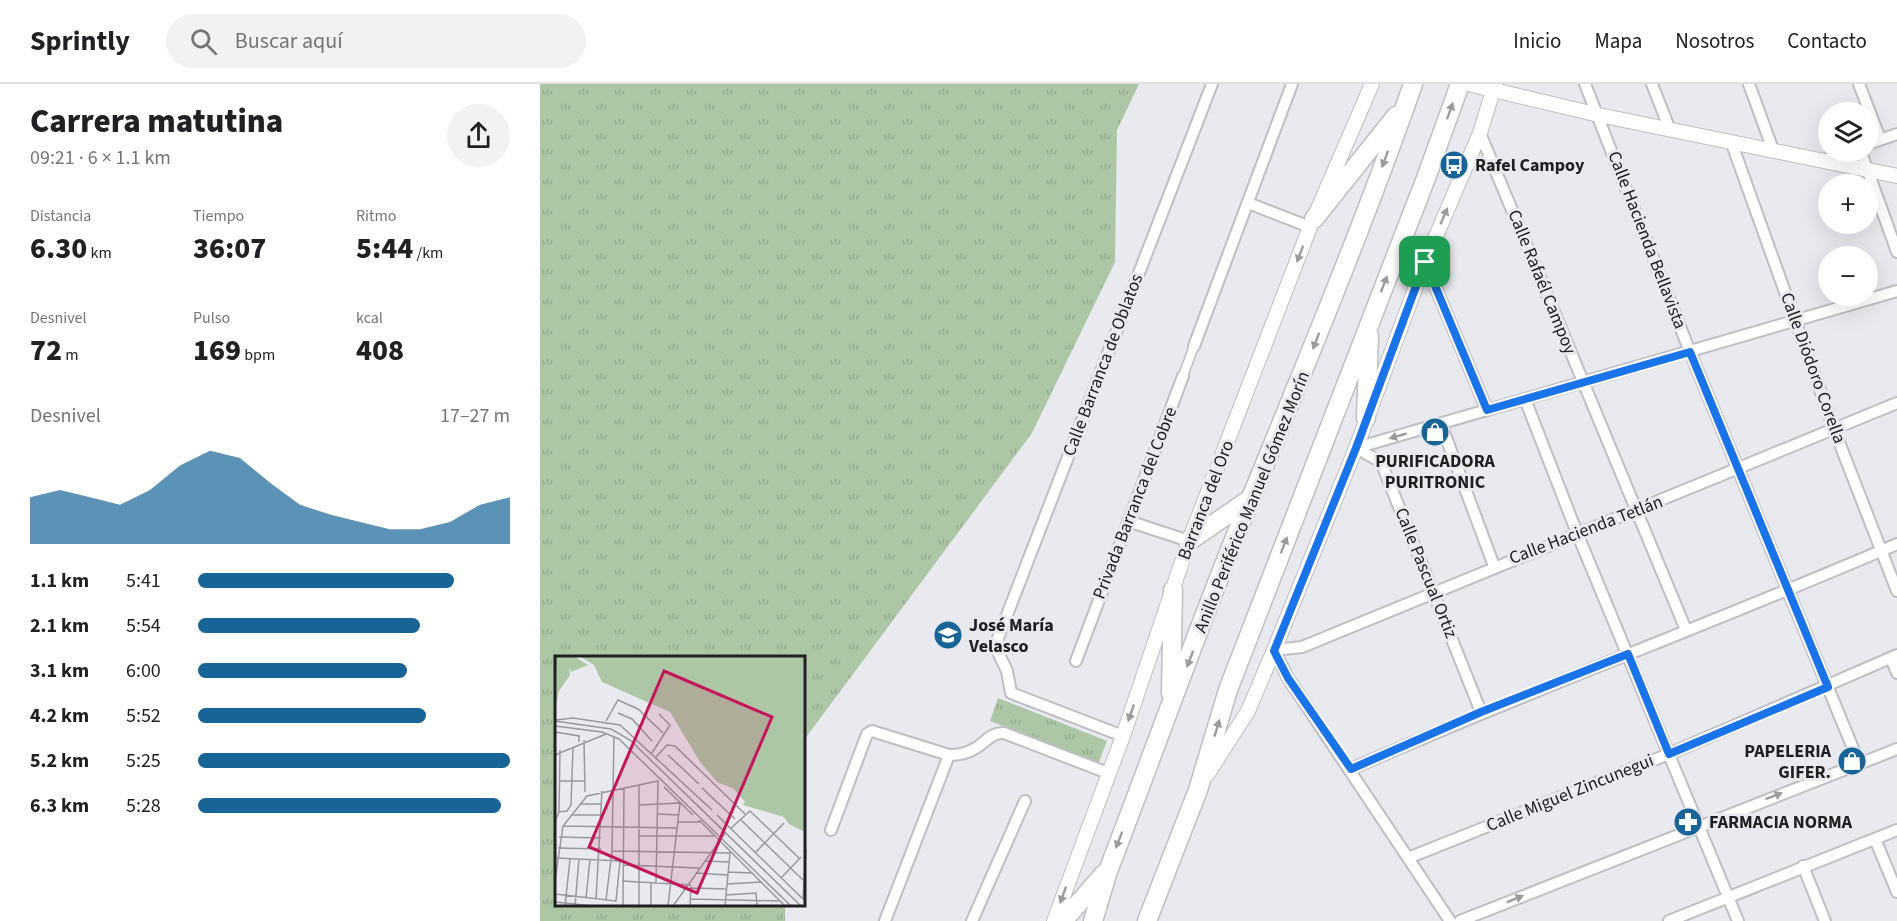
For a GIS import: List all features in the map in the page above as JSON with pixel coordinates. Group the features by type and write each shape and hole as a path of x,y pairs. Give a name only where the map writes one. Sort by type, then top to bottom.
{"highway":[{"name":"Anillo Periférico Manuel Gómez Morín","path":"1093,921 1107,871 1413,84"},
{"path":"1147,921 1198,790 1228,690 1460,84"},
{"path":"1312,223 1406,102"},
{"path":"1366,418 1370,321"},
{"path":"1189,541 1250,499"},
{"path":"1171,707 1173,590"},
{"path":"1063,921 1107,871"},
{"path":"1087,921 1107,871"}],"street":[{"name":"Calle Barranca de Oblatos","path":"1123,736 1011,693 1007,671 995,646 1212,84"},
{"path":"1194,346 1292,84"},
{"name":"Barranca del Oro","path":"1054,921 1123,736 1189,541 1312,223 1372,84"},
{"path":"1468,84 1493,87 1599,115 1818,161"},
{"name":"Calle Hacienda Bellavista","path":"1585,84 1690,352 1859,763"},
{"path":"1652,84 1670,130"},
{"path":"1749,84 1773,150"},
{"path":"1859,84 1880,140 1897,134"},
{"path":"1198,790 1248,711 1274,651 1356,448 1425,262 1480,133 1493,87"},
{"name":"Calle Rafaél Campoy","path":"1480,133 1686,630"},
{"name":"Calle Diódoro Corella","path":"1732,144 1834,429 1897,591"},
{"path":"1826,162 1897,176"},
{"path":"1866,162 1897,252"},
{"path":"1248,203 1312,223"},
{"path":"1425,262 1487,410"},
{"path":"1356,448 1897,291"},
{"name":"Privada Barranca del Cobre","path":"1076,661 1194,346"},
{"path":"1525,399 1577,533 1738,921"},
{"name":"Calle Hacienda Tetlán","path":"1274,651 1302,646 1897,403"},
{"path":"1441,424 1494,566"},
{"name":"Calle Pascual Ortiz","path":"1356,448 1381,462 1481,712"},
{"path":"1128,521 1189,541"},
{"path":"1351,769 1481,712 1789,591 1897,544"},
{"path":"1274,651 1288,678 1351,769 1450,921"},
{"path":"1894,656 1897,673"},
{"name":"Calle Miguel Zincunegui","path":"1408,858 1669,754 1828,687 1894,656"},
{"path":"831,830 867,734 872,731 949,755 962,754 975,749 993,735 1004,733 1108,773"},
{"path":"1460,921 1897,749"},
{"path":"885,921 949,755"},
{"path":"972,921 1025,801"},
{"path":"1669,921 1897,830"},
{"path":"1875,839 1897,892"},
{"path":"1803,866 1826,921"}],"green space":[{"path":"540,84 1139,84 1117,130 1115,262 1032,433 806,737 806,656 555,656 555,906 785,906 785,921 540,921"},
{"path":"998,698 1107,741 1098,764 990,721"}],"place":[{"name":"Rafel Campoy","path":"1454,165"},
{"name":"PURIFICADORA PURITRONIC","path":"1435,432"},
{"name":"José María Velasco","path":"948,635"},
{"name":"PAPELERIA GIFER.","path":"1852,761"},
{"name":"FARMACIA NORMA","path":"1688,822"}],"route":[{"path":"1425,262 1487,410 1690,352 1828,687 1669,754 1628,654 1481,712 1351,769 1288,678 1274,651 1356,448 1425,262"}]}
